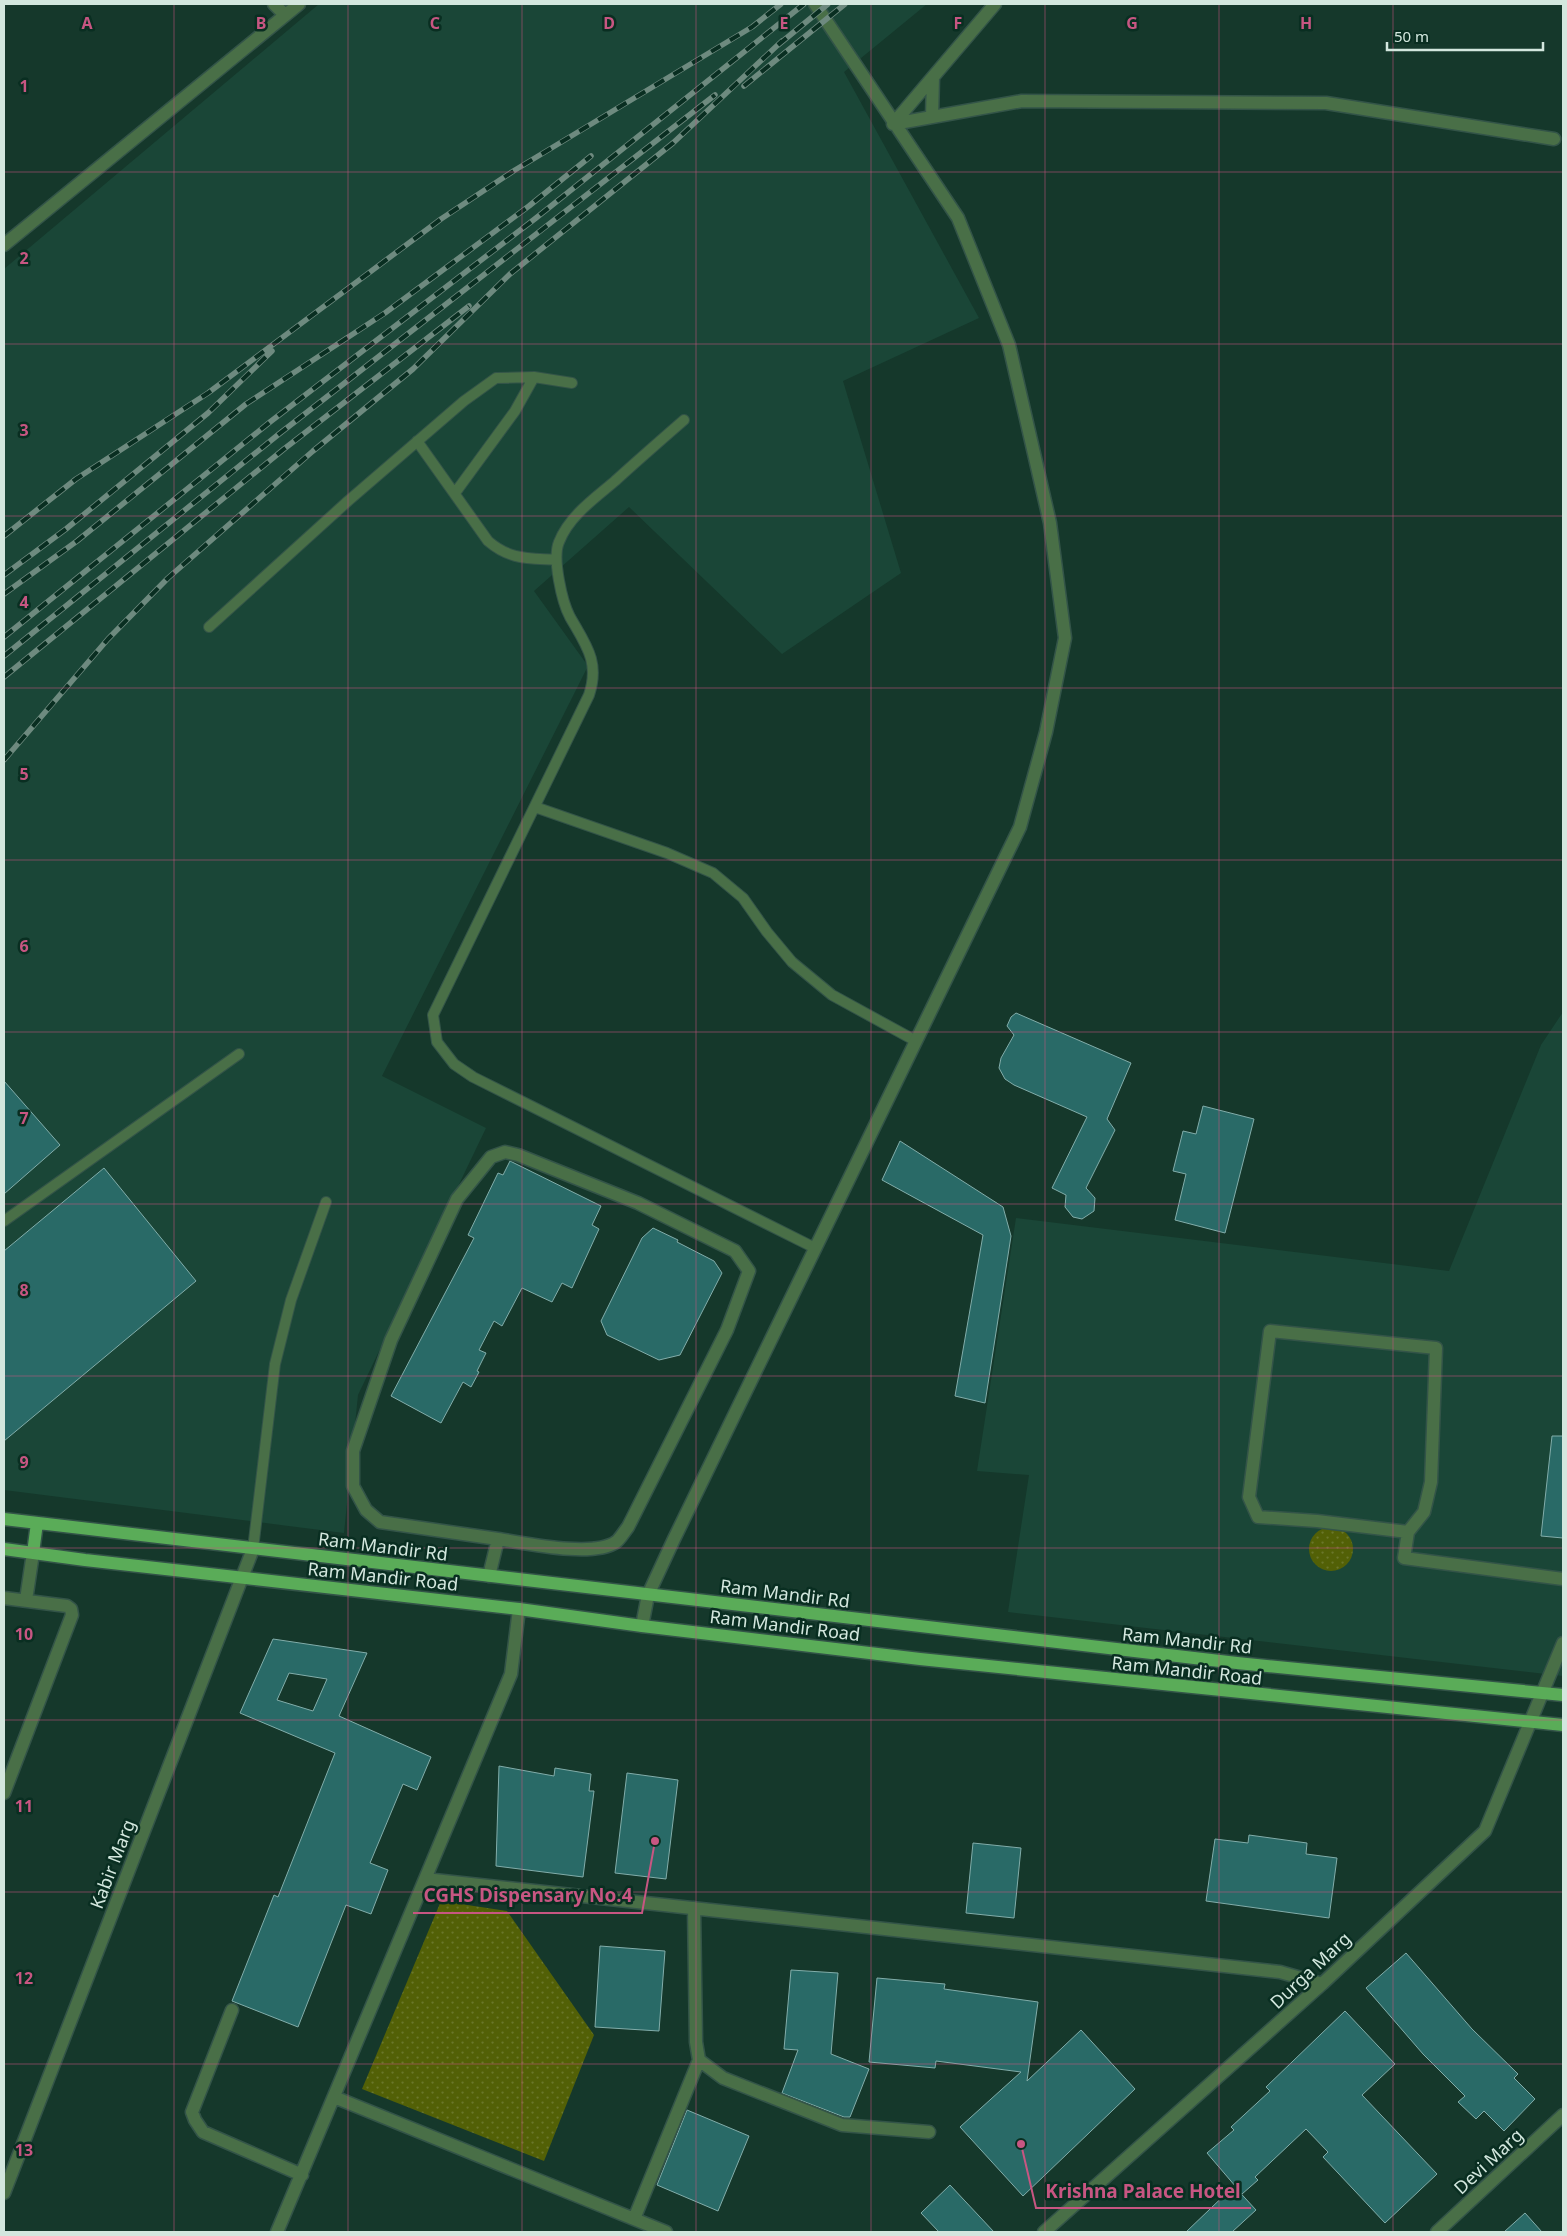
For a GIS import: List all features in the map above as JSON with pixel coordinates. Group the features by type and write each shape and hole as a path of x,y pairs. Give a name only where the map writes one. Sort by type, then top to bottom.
{"main road":[{"name":"Ram Mandir Rd","path":"4,1519 1238,1663 1563,1695"},
{"path":"33,1553 37,1523"},
{"name":"Ram Mandir Road","path":"4,1549 519,1609 642,1626 949,1662 1563,1726"}],"street":[{"path":"274,4 285,15"},
{"path":"4,245 299,4"},
{"path":"642,1626 648,1594 1020,827 1046,732 1065,638 1050,524 1009,345 958,218 893,124 815,4"},
{"path":"893,124 995,4"},
{"path":"932,117 933,77"},
{"path":"893,124 1022,101 1326,103 1554,139"},
{"path":"505,1152 518,1155 638,1203 735,1252 748,1270 726,1330 628,1527 616,1542 600,1548 580,1550 498,1539 380,1522 366,1510 352,1486 352,1451 391,1340 457,1199 491,1157 505,1152"},
{"path":"1408,1532 1317,1520 1258,1517 1249,1498 1270,1331 1436,1348 1431,1482 1424,1512 1408,1532 1404,1558 1563,1579"},
{"path":"488,1576 498,1539"},
{"name":"Kabir Marg","path":"4,2193 252,1549"},
{"path":"26,1600 33,1553"},
{"path":"4,1598 68,1606 71,1609 72,1615 4,1793"},
{"path":"277,2232 511,1674 519,1609"},
{"name":"Durga Marg","path":"1044,2232 1322,1984 1485,1831 1563,1642"},
{"path":"425,1879 1280,1972 1322,1984"},
{"path":"634,2219 699,2060 696,2042 694,1908"},
{"path":"232,2010 192,2112 194,2120 204,2132 218,2140 302,2174"},
{"path":"699,2060 723,2078 842,2125 929,2132"},
{"path":"334,2097 666,2232"},
{"name":"Devi Marg","path":"1437,2232 1563,2115"}],"lane":[{"path":"209,627 464,401 496,378 534,377 572,383"},
{"path":"455,493 515,411 534,377"},
{"path":"684,420 575,516 559,542 556,560 567,611 585,642 595,670 589,695 433,1015 437,1042 454,1064 473,1077 815,1248"},
{"path":"418,441 488,541 501,552 518,557 556,560"},
{"path":"535,806 667,853 713,873 743,898 767,932 792,962 832,995 916,1041"},
{"path":"4,1221 239,1054"},
{"path":"252,1549 275,1364 291,1300 326,1202"}],"shaded area":[{"path":"319,4 927,4 844,72 979,318 843,381 901,573 782,654 629,507 534,591 588,666 382,1076 486,1128 358,1395 344,1533 4,1490 4,269"},
{"path":"1563,1012 1563,1676 1008,1612 1029,1475 977,1471 1016,1218 1449,1271 1541,1045"}],"green space":[{"path":"1331,1527 1343,1531 1349,1537 1353,1549 1349,1561 1343,1567 1331,1571 1319,1567 1313,1561 1309,1549 1313,1537 1319,1531"},
{"path":"441,1901 507,1911 594,2035 544,2161 362,2089"}],"building":[{"path":"1016,1013 1131,1063 1107,1119 1115,1130 1086,1188 1095,1198 1094,1211 1082,1219 1073,1217 1065,1207 1066,1195 1052,1188 1087,1117 1014,1085 1005,1079 999,1068 1001,1058 1014,1035 1007,1026 1011,1017"},
{"path":"4,1081 60,1145 4,1194"},
{"path":"1203,1106 1254,1119 1225,1233 1175,1220 1186,1174 1173,1171 1183,1131 1196,1134"},
{"path":"900,1141 1003,1207 1011,1236 985,1403 955,1396 983,1235 882,1180"},
{"path":"510,1161 601,1206 592,1225 599,1229 572,1288 562,1283 552,1302 522,1288 502,1326 494,1321 479,1350 486,1353 477,1371 479,1372 471,1387 463,1382 441,1423 391,1396 474,1238 468,1235 498,1173 503,1175"},
{"path":"104,1168 196,1281 4,1441 4,1251"},
{"path":"653,1228 714,1261 722,1273 680,1355 659,1360 607,1335 601,1321 642,1238"},
{"path":"1552,1436 1563,1436 1563,1538 1541,1536"},
{"path":"273,1639 367,1653 339,1716 431,1757 417,1790 403,1784 370,1863 388,1870 371,1914 346,1905 298,2027 232,2001 274,1895 278,1897 335,1753 240,1713","holes":["289,1673 327,1679 313,1711 277,1700"]},
{"path":"499,1766 554,1776 555,1768 591,1774 589,1791 594,1791 583,1877 496,1866"},
{"path":"627,1773 678,1780 666,1879 615,1873"},
{"path":"1249,1835 1307,1843 1306,1854 1337,1858 1329,1918 1206,1901 1215,1839 1248,1843"},
{"path":"973,1843 1021,1848 1014,1918 966,1913"},
{"path":"600,1946 665,1951 659,2031 595,2027"},
{"path":"1406,1953 1472,2029 1518,2074 1514,2078 1535,2099 1504,2131 1484,2111 1476,2119 1458,2102 1465,2096 1423,2054 1366,1988"},
{"path":"791,1970 838,1973 831,2054 869,2069 850,2117 844,2117 782,2093 798,2050 784,2049"},
{"path":"877,1978 945,1984 944,1989 1038,2002 1027,2081 1081,2030 1135,2089 1023,2196 960,2127 1021,2072 936,2061 935,2068 869,2062"},
{"path":"1345,2011 1395,2064 1362,2095 1437,2174 1385,2223 1323,2157 1328,2152 1306,2129 1255,2177 1258,2180 1242,2194 1207,2153 1234,2130 1231,2127 1270,2091 1266,2087"},
{"path":"687,2110 749,2136 718,2211 657,2185"},
{"path":"950,2185 994,2232 939,2232 921,2213"},
{"path":"1234,2186 1256,2210 1232,2232 1186,2232"},
{"path":"1525,2213 1542,2232 1504,2232"}],"railway":[{"path":"4,536 76,479 208,393 441,219 515,170 752,27 781,4"},
{"path":"4,637 270,422 536,218 804,4"},
{"path":"778,45 828,4"},
{"path":"744,86 845,4"},
{"path":"4,760 108,639 168,578 313,451 413,369 510,274 673,143 782,41"},
{"path":"4,656 279,434 715,95"},
{"path":"4,594 77,541 246,404 385,313 529,206 591,156"},
{"path":"4,677 284,449 469,306"},
{"path":"4,575 66,529 208,413 272,351"}],"place":[{"name":"CGHS Dispensary No.4","path":"655,1841"},
{"name":"Krishna Palace Hotel","path":"1021,2144"}]}
